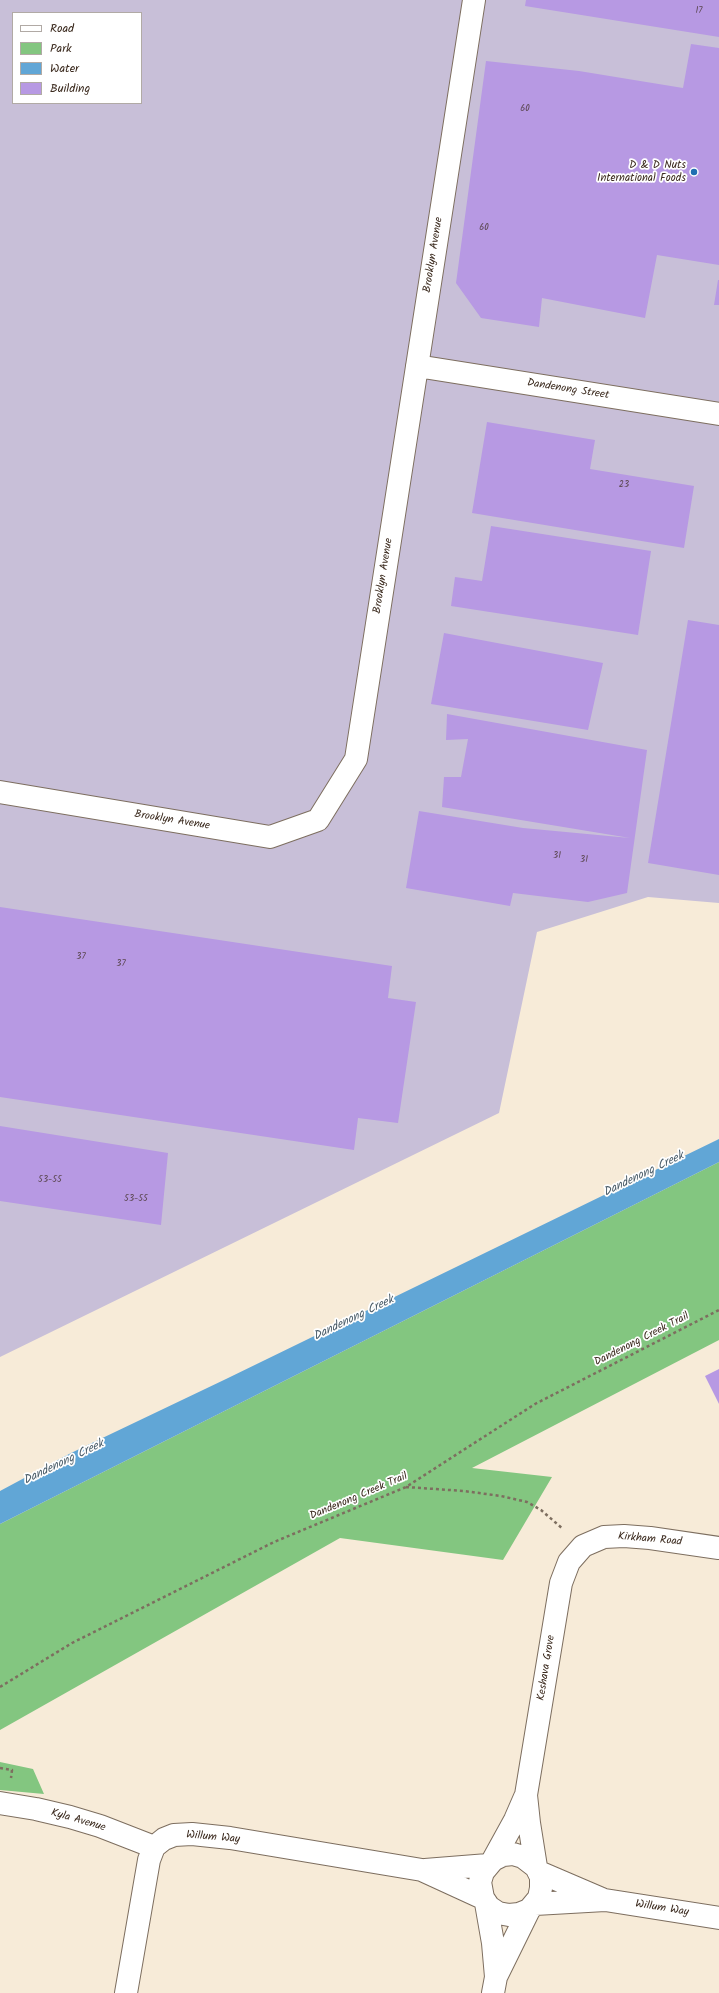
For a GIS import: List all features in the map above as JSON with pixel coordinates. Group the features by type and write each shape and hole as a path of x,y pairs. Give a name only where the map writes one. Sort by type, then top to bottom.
{"street":[{"name":"Brooklyn Avenue","path":"0,792 270,837 318,820 356,759 474,0"},
{"name":"Dandenong Street","path":"417,366 719,414"},
{"name":"Kirkham Road","path":"583,1546 604,1537 624,1536 719,1548"},
{"name":"Keshava Grove","path":"538,1870 528,1823 526,1795 561,1583 569,1562 583,1546"},
{"name":"Keshava Grove","path":"490,1863 515,1820 526,1795"},
{"name":"Kyla Avenue","path":"0,1803 70,1817 100,1826 154,1847"},
{"name":"Willum Way","path":"154,1847 164,1839 174,1835 192,1834 230,1838 422,1870 490,1863"},
{"path":"126,1993 145,1873 154,1847"},
{"path":"513,1854 523,1857 538,1870 541,1888 538,1898 532,1907 495,1985 493,1943 480,1882 483,1872 490,1863 502,1855 513,1854"},
{"name":"Willum Way","path":"422,1870 484,1900"},
{"name":"Willum Way","path":"538,1870 605,1900"},
{"path":"484,1900 498,1913 508,1915 519,1914 532,1907"},
{"name":"Willum Way","path":"532,1907 605,1900 719,1918"}],"path":[{"name":"Dandenong Creek Trail","path":"0,1687 72,1643 274,1542 406,1487 534,1404 719,1310"},
{"path":"406,1487 464,1491 501,1496 526,1502 541,1510 583,1546"}],"shaded area":[{"path":"0,0 719,0 719,903 648,897 537,932 499,1113 0,1357"}],"green space":[{"path":"719,1162 719,1340 472,1468 552,1477 503,1560 340,1538 0,1730 0,1524"},
{"path":"0,1762 33,1769 44,1794 0,1790"}],"water":[{"name":"Dandenong Creek","path":"719,1139 719,1162 0,1524 0,1491 71,1453"}],"building":[{"path":"526,0 719,0 719,37 525,6"},
{"path":"691,44 719,48 719,265 657,255 645,318 542,298 539,327 481,318 456,283 486,61 579,71 683,88"},
{"path":"718,280 719,305 714,305"},
{"path":"487,422 595,440 590,469 694,486 684,548 472,513"},
{"path":"491,526 651,551 638,635 451,606 455,577 482,581"},
{"path":"688,620 719,625 719,875 648,863"},
{"path":"444,633 603,663 588,730 431,704"},
{"path":"447,714 647,750 627,893 588,902 513,893 510,906 406,888 419,811 523,828 630,838 442,807 444,777 461,777 468,739 446,740"},
{"path":"0,907 392,966 388,998 416,1002 398,1123 358,1118 354,1150 0,1097"},
{"path":"0,1126 168,1153 161,1225 0,1201"},
{"path":"719,1369 719,1404 705,1376"}],"place":[{"name":"D & D Nuts International Foods","path":"694,172"}]}
